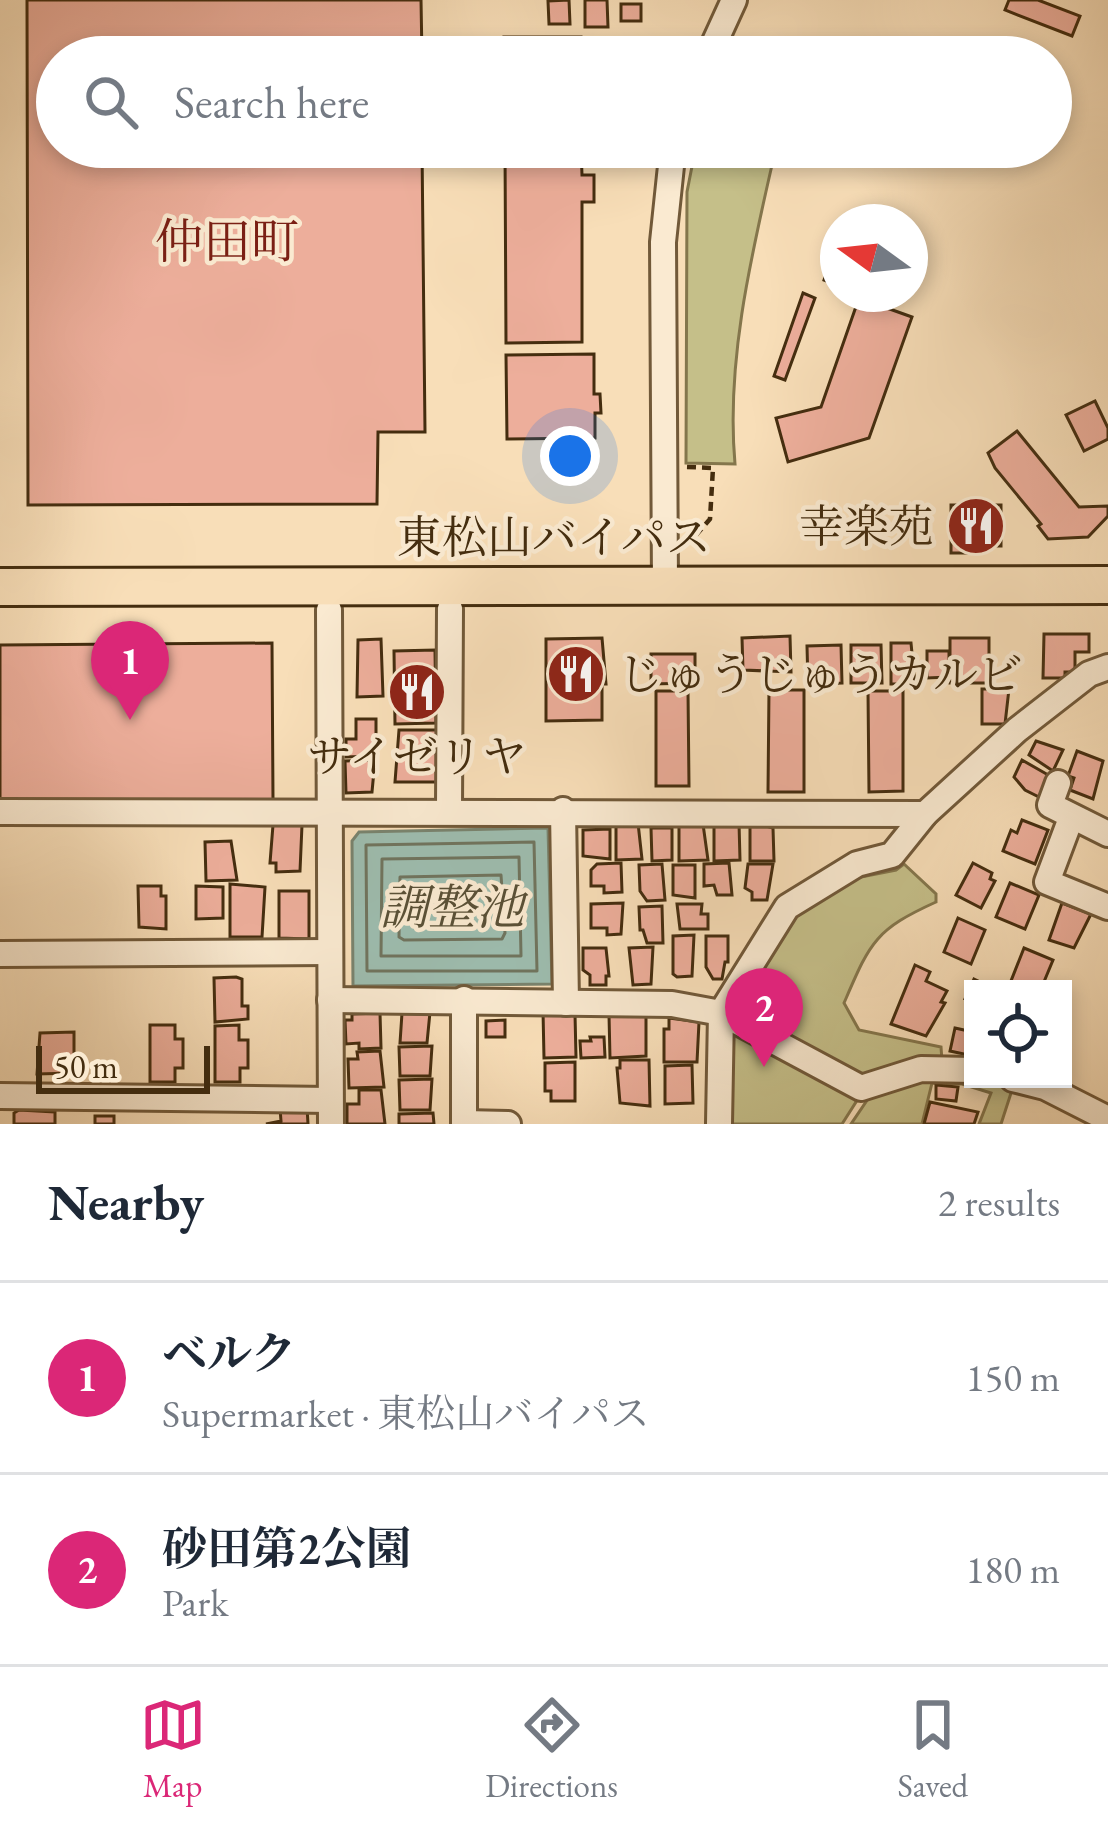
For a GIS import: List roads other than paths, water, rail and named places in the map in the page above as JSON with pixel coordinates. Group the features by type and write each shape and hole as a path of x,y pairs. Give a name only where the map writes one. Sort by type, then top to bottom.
{"highway":[{"name":"東松山バイパス","path":"0,587 1108,585"},
{"name":"東松山バイパス","path":"0,611 1108,607"}],"street":[{"path":"718,36 734,0"},
{"path":"664,584 663,242 671,168"},
{"path":"448,810 450,609"},
{"path":"0,1096 204,1097 330,1112 329,610"},
{"path":"719,1124 721,1013 788,907 856,864 892,855 925,814 1017,730 1089,674 1108,667"},
{"path":"1058,783 1050,806 1108,834"},
{"path":"562,811 566,1003"},
{"path":"0,812 925,814"},
{"path":"1071,818 1047,882 1108,907"},
{"path":"0,954 329,952"},
{"path":"330,1000 672,1004 721,1013 861,1088 921,1069 964,1070"},
{"path":"464,1000 464,1124 508,1124"},
{"path":"1047,1088 1108,1119"},
{"path":"79,1097 79,1124"},
{"path":"204,1097 204,1124"}],"water":[{"name":"調整池","path":"548,828 552,984 353,986 352,841 359,832"}],"place":[{"name":"幸楽苑","path":"976,526"},
{"name":"じゅうじゅうカルビ","path":"576,674"},
{"name":"サイゼリヤ","path":"417,692"},
{"name":"ベルク","path":"130,720"},
{"name":"砂田第2公園","path":"764,1067"}],"district":[{"name":"仲田町","path":"227,241"}]}
